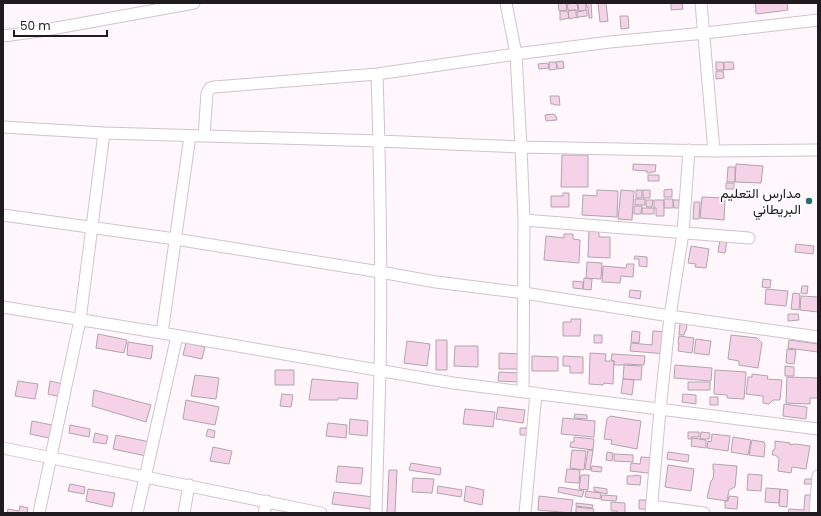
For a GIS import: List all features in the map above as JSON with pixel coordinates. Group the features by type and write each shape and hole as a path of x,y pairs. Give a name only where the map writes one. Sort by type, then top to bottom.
{"street":[{"path":"3,36 40,32 168,6 194,3"},
{"path":"506,3 516,54 521,147 524,220 523,392"},
{"path":"701,3 705,34 714,151"},
{"path":"204,136 207,93 210,88 214,87 377,74 610,42 705,34 818,20"},
{"path":"376,513 380,371 379,141 377,74"},
{"path":"3,127 104,133 379,141 521,147 714,151 818,150"},
{"path":"39,513 80,320 104,133"},
{"path":"162,333 190,136"},
{"path":"689,150 683,232 670,316 660,410 652,509 704,513"},
{"path":"3,214 175,239 436,282 524,293 818,337"},
{"path":"524,220 749,238"},
{"path":"3,306 453,383 818,430"},
{"path":"137,513 177,336"},
{"path":"525,513 536,393"},
{"path":"3,448 321,513"},
{"path":"816,513 818,476"},
{"path":"184,513 189,485"},
{"path":"264,513 267,501"}],"building":[{"path":"558,3 567,3 567,10 559,11"},
{"path":"577,3 578,11 568,10 567,4"},
{"path":"578,3 586,3 586,10 579,11"},
{"path":"586,3 591,3 592,18 589,18"},
{"path":"598,3 606,3 608,21 600,22"},
{"path":"671,3 682,3 683,9 671,10"},
{"path":"755,3 787,3 788,10 757,14 755,12"},
{"path":"576,10 577,17 569,19 568,11"},
{"path":"587,10 587,16 577,18 577,12"},
{"path":"560,11 568,11 569,18 560,20"},
{"path":"620,16 628,16 629,28 621,29"},
{"path":"563,61 564,68 558,69 556,62"},
{"path":"549,62 556,62 557,69 549,70"},
{"path":"716,62 723,62 724,70 716,70"},
{"path":"724,62 733,62 734,69 724,70"},
{"path":"538,64 549,64 549,68 539,69"},
{"path":"716,71 723,71 724,78 716,79"},
{"path":"550,96 559,96 560,105 551,104"},
{"path":"554,114 557,120 546,121 545,115"},
{"path":"562,155 588,155 588,187 561,187"},
{"path":"633,164 656,165 655,172 647,173 647,171 633,170"},
{"path":"736,164 763,166 761,183 735,182"},
{"path":"728,167 735,167 735,182 727,182"},
{"path":"648,175 659,175 659,181 648,181"},
{"path":"726,183 734,183 734,189 726,189"},
{"path":"672,189 672,197 664,197 664,190"},
{"path":"597,190 618,191 617,217 582,215 583,195 597,196"},
{"path":"621,190 634,191 632,220 618,219"},
{"path":"636,190 642,190 642,198 636,198"},
{"path":"643,190 650,190 650,198 643,198"},
{"path":"563,193 569,193 569,207 551,207 551,196 563,196"},
{"path":"702,197 725,198 724,220 700,218"},
{"path":"635,199 645,199 645,205 635,205"},
{"path":"664,199 673,199 673,208 664,208"},
{"path":"646,200 653,200 652,207 646,207"},
{"path":"654,200 664,200 664,216 656,216"},
{"path":"673,200 679,200 679,208 674,208"},
{"path":"694,202 700,202 699,219 693,219"},
{"path":"634,206 642,206 641,214 634,214"},
{"path":"642,208 654,208 654,214 642,214"},
{"path":"589,229 599,230 599,237 610,237 610,258 588,257"},
{"path":"564,234 573,234 573,239 580,240 579,263 544,260 546,236 564,238"},
{"path":"720,239 727,240 725,253 718,252"},
{"path":"796,244 814,246 813,254 795,252"},
{"path":"691,246 709,249 706,268 695,267 696,264 688,263"},
{"path":"635,256 647,257 647,267 639,266 639,259 634,259"},
{"path":"587,262 602,263 601,279 586,278"},
{"path":"627,264 634,264 633,277 621,276 620,283 602,282 603,266 626,268"},
{"path":"584,278 592,279 591,290 583,289"},
{"path":"763,279 771,280 770,288 762,287"},
{"path":"573,281 583,282 583,289 573,288"},
{"path":"802,286 808,286 807,294 801,293"},
{"path":"766,289 788,291 786,306 765,304"},
{"path":"630,290 641,291 640,299 629,297"},
{"path":"793,293 800,294 799,310 791,309"},
{"path":"801,296 818,297 818,312 800,310"},
{"path":"788,314 798,314 799,320 788,321"},
{"path":"571,319 581,319 580,336 563,336 563,322 571,322"},
{"path":"680,323 687,324 684,335 679,335"},
{"path":"632,331 640,332 639,343 631,342"},
{"path":"653,331 669,332 667,354 630,351 631,343 652,345"},
{"path":"98,334 127,340 124,353 96,348"},
{"path":"594,335 602,335 602,343 594,343"},
{"path":"731,335 757,338 762,343 758,368 739,365 739,361 728,359"},
{"path":"679,336 694,338 692,353 678,351"},
{"path":"696,339 711,341 709,355 694,353"},
{"path":"436,340 447,340 447,370 436,370"},
{"path":"789,340 818,344 818,352 788,348"},
{"path":"407,341 430,344 427,366 404,363"},
{"path":"128,342 153,346 151,359 127,355"},
{"path":"186,343 205,347 202,359 183,355"},
{"path":"455,346 478,346 478,367 454,366"},
{"path":"787,349 796,350 794,364 786,363"},
{"path":"499,353 520,354 520,369 499,369"},
{"path":"590,353 606,354 605,361 614,361 613,384 589,384"},
{"path":"612,354 645,356 644,365 614,365 614,361 611,360"},
{"path":"532,356 558,357 558,371 532,371"},
{"path":"563,356 583,357 583,373 570,373 570,366 563,366"},
{"path":"624,365 642,366 641,380 623,379"},
{"path":"675,365 712,368 711,381 674,378"},
{"path":"785,366 794,367 794,376 785,376"},
{"path":"275,370 294,370 294,385 275,385"},
{"path":"715,370 746,372 744,399 727,398 727,395 714,394"},
{"path":"499,372 519,373 519,382 498,381"},
{"path":"752,374 768,376 767,379 782,380 780,400 773,400 769,404 763,403 763,396 746,394 748,377 752,377"},
{"path":"195,375 219,378 216,399 191,396"},
{"path":"787,377 818,378 818,398 810,398 810,404 786,403"},
{"path":"312,379 358,383 357,399 338,398 338,400 309,400"},
{"path":"623,379 634,380 632,395 621,393"},
{"path":"18,381 38,384 35,399 15,396"},
{"path":"50,381 63,384 61,397 48,394"},
{"path":"688,382 710,382 710,390 688,390"},
{"path":"94,390 151,405 146,422 92,406"},
{"path":"282,394 293,395 291,407 280,406"},
{"path":"683,394 696,395 696,404 682,402"},
{"path":"710,397 718,397 718,405 710,405"},
{"path":"186,400 219,407 215,425 183,419"},
{"path":"784,404 807,407 806,419 783,416"},
{"path":"498,407 525,410 523,423 496,419"},
{"path":"465,409 495,412 493,427 463,424"},
{"path":"575,414 587,415 587,419 574,418"},
{"path":"610,416 641,421 637,449 611,444 612,440 604,439 607,419"},
{"path":"563,418 595,421 594,437 561,434"},
{"path":"350,419 368,421 367,436 349,434"},
{"path":"32,421 52,425 49,438 30,434"},
{"path":"328,423 347,425 346,438 326,436"},
{"path":"70,425 90,429 89,437 69,433"},
{"path":"520,428 529,428 529,435 520,435"},
{"path":"208,429 215,431 214,438 206,436"},
{"path":"688,432 699,432 699,437 691,437 691,439 688,439"},
{"path":"701,432 710,433 709,439 700,439"},
{"path":"95,433 108,436 106,444 93,442"},
{"path":"712,434 730,436 728,451 707,448 708,441 711,442"},
{"path":"116,435 150,442 146,456 113,449"},
{"path":"574,437 594,439 593,450 570,447 571,442 574,442"},
{"path":"733,437 751,440 748,455 731,452"},
{"path":"692,438 706,440 706,448 691,446"},
{"path":"752,440 764,442 764,457 749,455"},
{"path":"775,441 790,443 790,445 795,444 810,446 806,469 792,467 791,473 778,471 779,458 772,455 773,450 775,449"},
{"path":"213,447 232,451 229,464 210,461"},
{"path":"572,450 586,451 584,470 570,468"},
{"path":"588,450 593,450 590,470 585,469"},
{"path":"607,452 613,453 612,461 606,460"},
{"path":"668,452 689,455 688,462 667,459"},
{"path":"614,454 633,455 633,462 614,461"},
{"path":"641,457 658,458 657,474 630,471 631,463 640,464"},
{"path":"411,463 441,468 440,475 409,470"},
{"path":"713,464 737,466 735,487 729,490 727,501 707,498 711,481 713,479"},
{"path":"668,465 694,469 691,491 665,487"},
{"path":"338,466 363,468 361,484 336,482"},
{"path":"592,466 602,467 601,472 591,471"},
{"path":"567,469 580,470 579,483 565,482"},
{"path":"389,470 397,470 395,513 387,513"},
{"path":"748,474 762,475 761,491 747,490"},
{"path":"581,475 589,475 588,490 579,489"},
{"path":"627,476 641,476 640,485 627,484"},
{"path":"413,478 434,479 432,493 412,492"},
{"path":"805,479 813,479 813,484 804,484"},
{"path":"70,484 85,487 84,494 68,491"},
{"path":"438,486 462,490 461,497 437,493"},
{"path":"466,486 484,490 482,505 464,501"},
{"path":"559,487 584,491 582,497 558,492"},
{"path":"594,487 607,489 607,494 594,491"},
{"path":"766,488 780,489 779,503 765,502"},
{"path":"88,489 115,493 112,507 86,501"},
{"path":"780,489 788,490 787,507 779,506"},
{"path":"586,491 601,493 600,499 585,497"},
{"path":"334,492 373,497 372,509 332,504"},
{"path":"602,495 617,496 616,501 601,500"},
{"path":"805,495 813,495 812,513 788,513 789,509 804,510"},
{"path":"539,496 573,500 571,513 538,510"},
{"path":"729,496 738,497 737,509 725,508 725,501 728,501"},
{"path":"639,500 646,500 646,509 639,509"},
{"path":"611,502 625,503 625,513 611,511"},
{"path":"576,503 593,505 592,508 576,506"},
{"path":"20,506 28,508 27,513 7,513 8,509 19,511"},
{"path":"576,507 594,509 593,513 576,513"}],"place":[{"name":"مدارس التعليم البريطاني","path":"809,201"}]}
